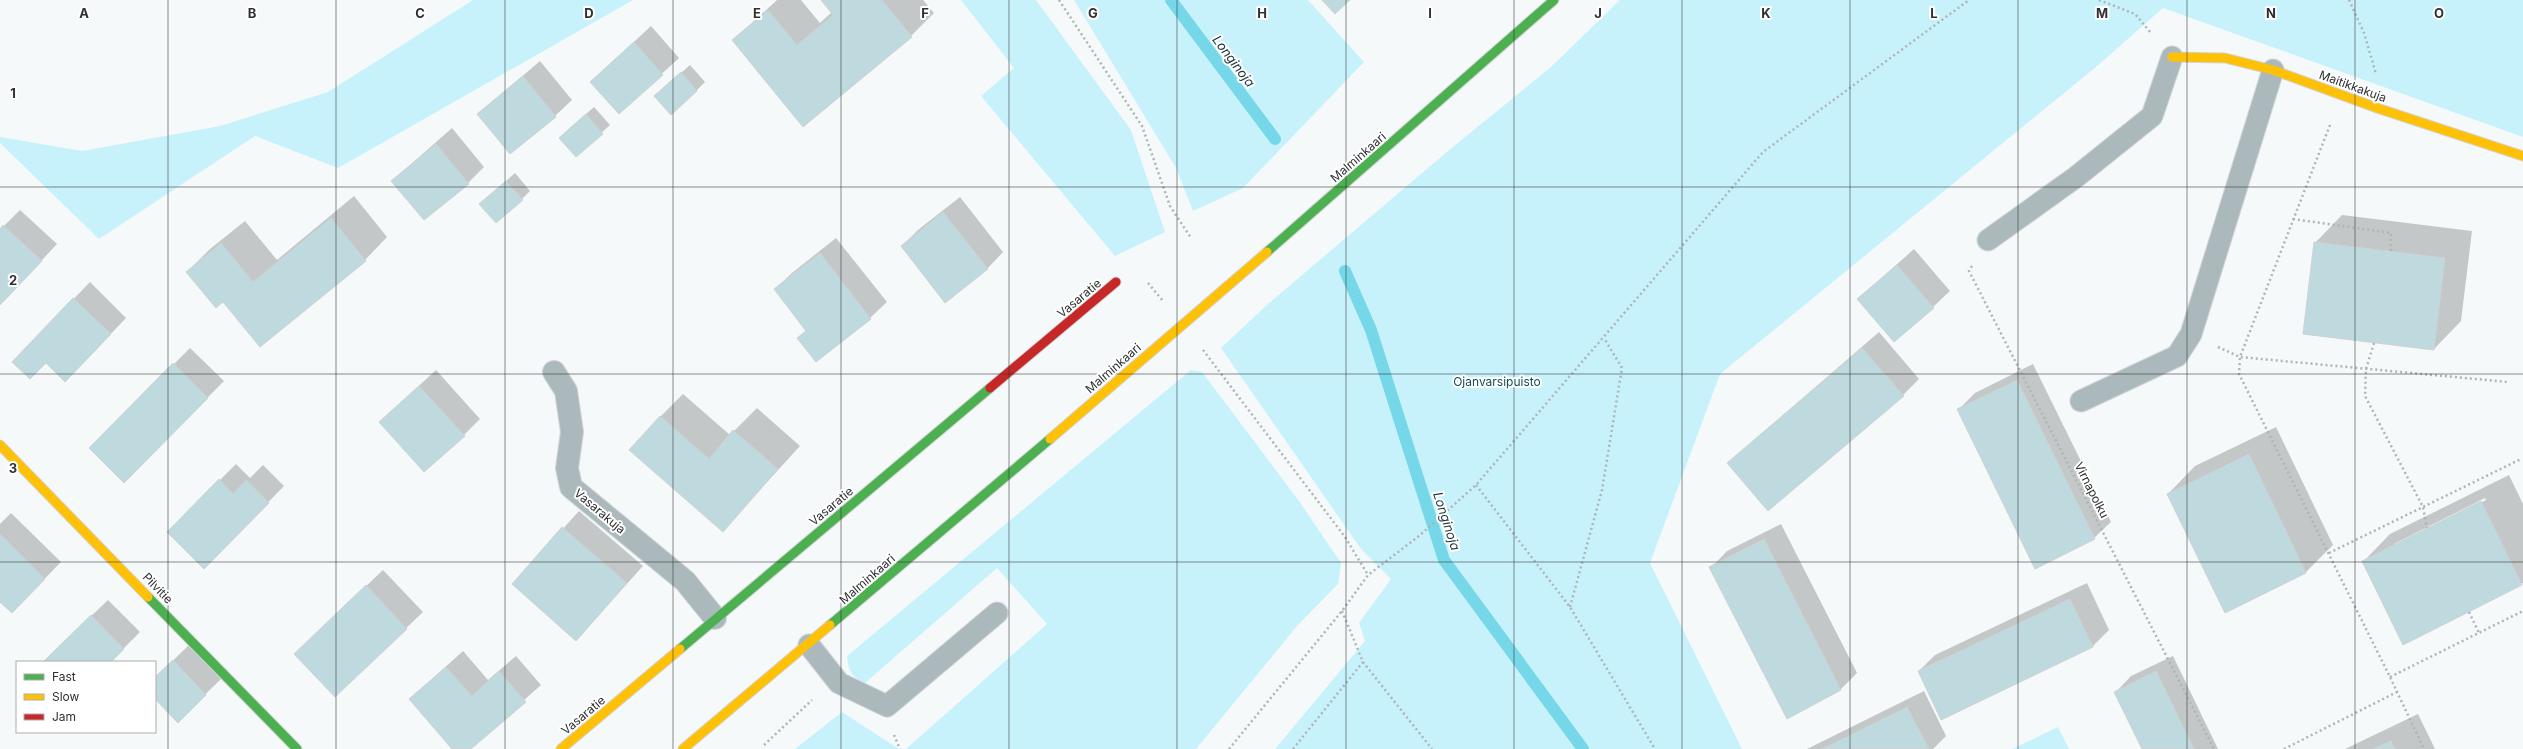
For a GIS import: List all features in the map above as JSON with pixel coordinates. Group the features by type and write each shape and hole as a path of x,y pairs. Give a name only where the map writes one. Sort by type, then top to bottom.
{"street":[{"name":"Malminkaari","path":"683,749 809,645 1349,182 1554,0"},
{"name":"Maitikkakuja","path":"2172,57 2225,58 2273,70 2523,156"},
{"name":"Vasaratie","path":"561,749 1116,282"},
{"name":"Vasarakuja","path":"554,372 566,391 572,432 567,468 571,487 685,581 715,618"},
{"name":"Pilvitie","path":"0,445 297,749"}],"lane":[{"path":"1988,240 2076,177 2152,116 2172,57"},
{"path":"2081,401 2177,356 2191,334 2273,70"},
{"path":"809,645 839,683 887,706 997,613"}],"path":[{"path":"1059,0 1142,126 1170,206 1191,238"},
{"path":"1229,749 1342,611 1368,575 1448,512 1476,485 1763,152 1969,0"},
{"path":"2099,0 2135,14 2172,57"},
{"path":"2349,0 2364,33"},
{"path":"2342,94 2240,357 2239,374 2329,553 2424,749"},
{"path":"2293,219 2391,233 2390,252"},
{"name":"Virnapolku","path":"1988,240 1969,270 2214,749"},
{"path":"2191,334 2240,357 2508,382"},
{"path":"1570,607 1602,490 1622,368 1604,338"},
{"path":"2374,342 2366,369 2364,396 2423,507 2427,528"},
{"path":"1208,355 1345,537 1368,575"},
{"path":"2329,553 2521,459"},
{"path":"1476,485 1570,607 1655,749"},
{"path":"1342,611 1362,662 1432,749"},
{"path":"2390,677 2523,611"},
{"path":"2469,612 2479,633"},
{"path":"1293,749 1362,662"},
{"path":"764,745 816,696 839,683"},
{"path":"2284,749 2397,692"}],"green space":[{"path":"473,0 633,0 338,168 255,136 99,239 0,143 0,137 82,151 220,126 328,92"},
{"path":"961,0 1036,0 1131,130 1165,232 1115,256 981,96 1014,68"},
{"path":"1074,0 1308,0 1364,62 1243,188 1193,211 1176,168"},
{"name":"Ojanvarsipuisto","path":"1620,0 2523,0 2523,137 2163,8 2096,67 1720,374 1650,563 1742,749 1275,749 1365,641 1359,623 1391,579 1361,549 1221,348 1268,304 1448,151 1551,67"},
{"path":"1191,370 1202,372 1299,501 1341,563 1338,584 1297,626 1196,749 906,749 1047,624 997,568 865,683 853,676 849,669 847,656"},
{"path":"842,712 899,749 795,749"},
{"path":"2058,727 2069,749 2012,749"}],"building":[{"path":"821,0 882,0 912,37 803,127 732,40 768,10 797,45 833,15"},
{"path":"1322,0 1350,0 1335,14"},
{"path":"634,42 663,75 619,114 590,82"},
{"path":"681,72 697,91 671,115 654,96"},
{"path":"523,76 556,117 510,154 477,114"},
{"path":"586,114 603,134 576,157 559,138"},
{"path":"436,144 469,184 424,220 391,181"},
{"path":"506,181 523,200 496,223 479,204"},
{"path":"943,212 988,269 945,303 901,246"},
{"path":"331,218 366,261 260,347 223,302 216,308 186,272 221,243 253,282"},
{"path":"3,225 42,261 0,305 0,229"},
{"path":"2314,242 2445,258 2434,350 2303,334"},
{"path":"820,253 871,319 816,362 797,338 806,331 774,289"},
{"path":"1897,265 1934,308 1894,342 1857,299"},
{"path":"73,298 111,334 65,382 46,363 30,379 12,362"},
{"path":"1862,348 1904,396 1768,511 1727,463"},
{"path":"173,363 208,398 124,483 89,448"},
{"path":"2017,380 2095,539 2035,569 1957,409"},
{"path":"419,386 465,436 424,472 379,422"},
{"path":"660,416 709,459 733,430 778,469 723,532 629,450"},
{"path":"2249,454 2306,573 2225,613 2167,494"},
{"path":"219,479 233,494 246,480 269,503 204,569 167,532"},
{"path":"2481,501 2522,585 2403,645 2362,561"},
{"path":"562,527 627,583 576,641 512,584"},
{"path":"0,534 45,579 12,613 0,602"},
{"path":"1764,539 1841,690 1787,719 1709,567"},
{"path":"366,585 407,629 335,697 294,654"},
{"path":"2070,599 2093,647 1941,720 1918,671"},
{"path":"91,615 124,649 112,661 44,661"},
{"path":"173,660 206,695 178,723 156,700 156,676"},
{"path":"446,667 472,696 499,671 526,702 471,749 452,749 409,699"},
{"path":"2156,671 2194,749 2142,749 2114,692"},
{"path":"1907,707 1929,749 1822,749"},
{"path":"2391,741 2395,749 2373,749"}],"waterway":[{"name":"Longinoja","path":"1171,0 1275,139"},
{"name":"Longinoja","path":"1345,271 1371,330 1444,560 1583,749"}],"traffic: fast":[{"path":"1267,252 1554,0"},
{"path":"680,649 990,388"},
{"path":"830,625 1050,439"},
{"path":"148,597 297,749"}],"traffic: slow":[{"path":"2172,57 2225,58 2273,70 2380,109 2523,156"},
{"path":"1050,439 1267,252"},
{"path":"0,445 148,597"},
{"path":"683,749 830,625"},
{"path":"561,749 680,649"}],"traffic: jam":[{"path":"990,388 1116,282"}]}
